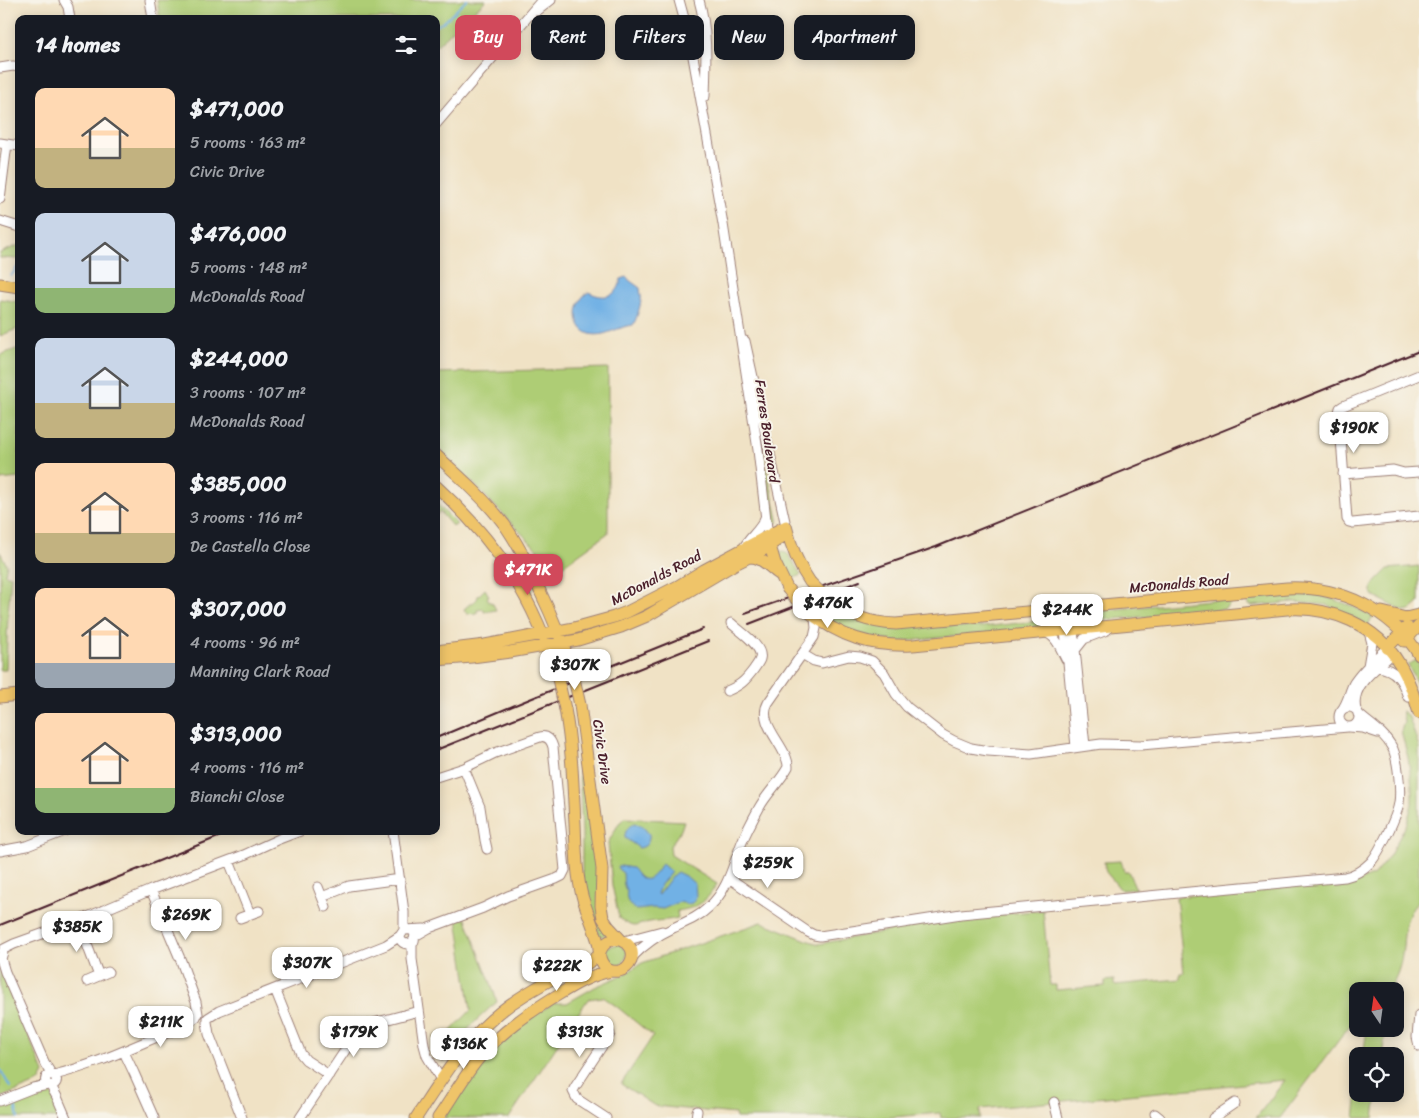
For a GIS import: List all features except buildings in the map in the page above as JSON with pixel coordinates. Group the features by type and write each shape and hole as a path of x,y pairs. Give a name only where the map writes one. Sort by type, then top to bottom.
{"main road":[{"path":"0,284 15,286"},
{"name":"Civic Drive","path":"440,459 481,498 512,535 527,561 558,631 573,674 580,705 601,864 601,906 609,928 622,941"},
{"path":"440,490 466,514 495,550 518,584 543,634 558,679 565,709 571,749 576,846 582,893 597,939 600,959 604,966 611,971"},
{"name":"McDonalds Road","path":"440,651 469,648 558,631 597,622 627,612 746,553 787,530 797,561 810,582 828,600 842,610 863,619 884,624 1060,610 1287,588 1309,588 1342,594 1374,609 1386,617 1419,651"},
{"path":"768,541 775,563 788,588 811,614 834,630 857,639 890,646 1296,608 1315,610 1345,618 1369,632 1390,651 1408,679 1419,714"},
{"path":"746,553 756,557 781,575"},
{"name":"McDonalds Road","path":"440,660 498,654 601,634 641,619 746,553"},
{"path":"1235,593 1237,614"},
{"path":"1374,609 1404,618 1419,615"},
{"path":"1060,610 1069,630"},
{"path":"1390,651 1419,615"},
{"path":"1404,635 1419,626"},
{"path":"0,690 15,689"},
{"path":"0,697 15,695"},
{"path":"416,1118 468,1043 482,1027 500,1012 554,978 581,968 600,953 604,944 612,940 622,941 629,946 632,957 630,963 625,968 594,975 579,982 524,1016 504,1032 479,1059 438,1118"}],"street":[{"path":"64,0 69,15"},
{"path":"150,0 152,15"},
{"path":"440,119 542,0"},
{"path":"522,24 551,0"},
{"name":"Ferres Boulevard","path":"679,0 690,40 740,328 758,450 768,541"},
{"name":"Ferres Boulevard","path":"699,0 706,40 705,121"},
{"path":"0,68 15,66"},
{"path":"0,199 4,143"},
{"path":"0,222 15,226"},
{"name":"Ferres Boulevard","path":"740,328 747,346 787,530"},
{"path":"1419,375 1340,408 1339,412 1347,519 1349,522 1419,516"},
{"path":"1343,474 1393,470 1404,473 1419,472"},
{"path":"746,553 751,536 761,528 765,518"},
{"path":"632,957 648,943 695,918 720,895 729,878 745,834 759,806 788,767 787,758 766,721 765,710 814,637 816,630 811,614"},
{"path":"727,691 743,682 759,661 761,655 757,646 731,623"},
{"path":"1076,649 1088,637 1119,625"},
{"path":"814,637 822,632 834,630"},
{"path":"1069,630 1076,649 1080,746"},
{"path":"1069,630 1068,664 1080,746"},
{"path":"1044,632 1054,638 1068,664"},
{"path":"1368,666 1372,643 1369,632"},
{"path":"1314,729 1330,724 1347,703 1354,683 1368,666 1390,651"},
{"path":"1340,713 1340,722 1344,726 1349,727 1358,722 1354,701 1356,692 1390,651"},
{"path":"802,654 822,663 849,656 872,661 884,673 892,689 906,707 943,735 963,746 988,751 1030,754 1080,746 1188,742 1209,738 1349,727 1374,731 1388,741"},
{"path":"1378,667 1391,670 1400,678 1419,720"},
{"path":"729,878 808,932 820,936 961,914 1345,877 1360,870 1374,858 1397,810 1400,792 1394,751 1388,741 1377,728 1357,712 1348,708 1340,713"},
{"path":"0,1101 68,1072 126,1051 186,1024 483,908 518,892 556,879 563,874 565,868 556,772 553,747 550,739 540,737 440,776"},
{"path":"464,768 480,807 487,849"},
{"path":"0,851 27,846 55,835"},
{"path":"66,1118 45,1064 7,979 1,956 4,950 14,944 78,921 290,835"},
{"path":"394,835 424,1045 431,1062 444,1076"},
{"path":"229,861 250,914"},
{"path":"322,897 349,886 400,879"},
{"path":"318,887 326,906"},
{"path":"151,890 181,961 242,1118"},
{"path":"240,918 259,911"},
{"path":"78,921 104,974 87,981"},
{"path":"622,941 672,929"},
{"path":"275,990 303,1057 329,1075"},
{"path":"300,1118 356,1033 363,1026 419,1011"},
{"path":"1419,1015 1417,1037 1419,1046"},
{"path":"606,1118 577,1099 574,1091 610,1034"},
{"path":"126,1051 154,1118"},
{"path":"1054,1102 1058,1118"},
{"path":"1213,1118 1235,1103"}],"green space":[{"path":"157,0 486,0 470,15 455,15 455,29 440,42 440,15 159,15"},
{"path":"15,247 15,259 0,258 0,253"},
{"path":"0,299 15,301 15,330 0,336"},
{"path":"15,349 15,478 0,480 0,355"},
{"path":"608,368 608,533 557,570 440,449 440,373"},
{"path":"756,412 778,519 778,522 771,524"},
{"path":"440,507 457,524 453,527 440,512"},
{"path":"783,551 789,555 801,575 791,580 779,556 779,552"},
{"path":"0,552 7,565 5,574 11,576 6,670 0,670"},
{"path":"1419,566 1419,603 1411,610 1403,611 1372,595 1372,587 1388,569"},
{"path":"485,589 490,603 492,602 496,610 484,612 484,609 477,610 477,613 467,614 464,609 473,603"},
{"path":"1307,592 1357,608 1373,617 1367,626 1326,605 1294,602 1248,605 1247,595"},
{"path":"1230,598 1230,604 1225,609 1188,615 1082,621 1081,615 1086,612"},
{"path":"827,604 841,613 923,626 981,627 1049,620 1052,621 1053,627 895,642 845,631 813,610"},
{"path":"1418,659 1419,662 1419,688 1408,665"},
{"path":"1402,710 1409,717 1419,747 1419,902 1413,908 1406,923 1400,965 1394,982 1349,982 1349,1027 1280,1118 1256,1118 1285,1080 980,1109 980,1118 941,1118 940,1113 881,1118 736,1118 735,1114 655,1106 621,1084 653,1036 603,997 588,999 509,1118 444,1118 487,1056 532,1016 554,1003 567,1003 595,987 625,974 642,963 762,922 819,944 946,920 1043,910 1050,985 1056,985 1056,990 1105,986 1105,981 1114,980 1114,985 1180,979 1180,973 1184,973 1176,897 1335,882 1336,888 1351,885 1374,875 1390,855 1407,823 1412,804 1412,786 1408,758 1401,731 1404,722"},
{"path":"585,762 609,933 600,937 592,916 582,873 579,763"},
{"path":"625,818 684,821 681,830 670,846 671,855 717,884 705,900 691,908 677,911 678,918 674,919 633,926 619,918 612,885 608,843 619,823"},
{"path":"1121,861 1124,871 1128,871 1136,889 1121,890 1106,872 1104,862"},
{"path":"465,917 497,1002 468,1030 443,1061 437,1052 434,1036 448,1034 471,1010 457,919"},
{"path":"620,944 627,952 624,961 616,966 608,963 605,959 607,947"},
{"path":"0,968 44,1073 39,1082 0,1098"},
{"path":"1366,1038 1385,1038 1383,1047 1364,1047"},
{"path":"49,1088 62,1118 0,1118 0,1105 41,1089"},
{"path":"1357,1102 1376,1102 1374,1118 1355,1118"}],"water":[{"path":"627,277 640,288 641,296 639,310 633,325 598,335 584,331 580,326 577,313 578,306 584,295 589,292 600,296 610,295 617,290 621,279"},
{"path":"635,823 644,828 649,834 647,843 639,848 625,838 627,829"},
{"path":"662,864 671,872 660,886 657,894 677,872 695,884 695,900 688,904 679,902 663,909 637,910 627,900 623,873 618,867 632,868 641,878 648,879"}],"waterway":[{"path":"440,24 467,0"},
{"path":"11,276 15,270"},
{"path":"0,1069 10,1087"},
{"path":"15,1104 18,1118"}],"railway":[{"path":"745,613 936,547 1419,351"},
{"path":"749,624 860,581"},
{"path":"440,736 703,629"},
{"path":"440,748 708,641"},
{"path":"0,925 223,835"}]}
